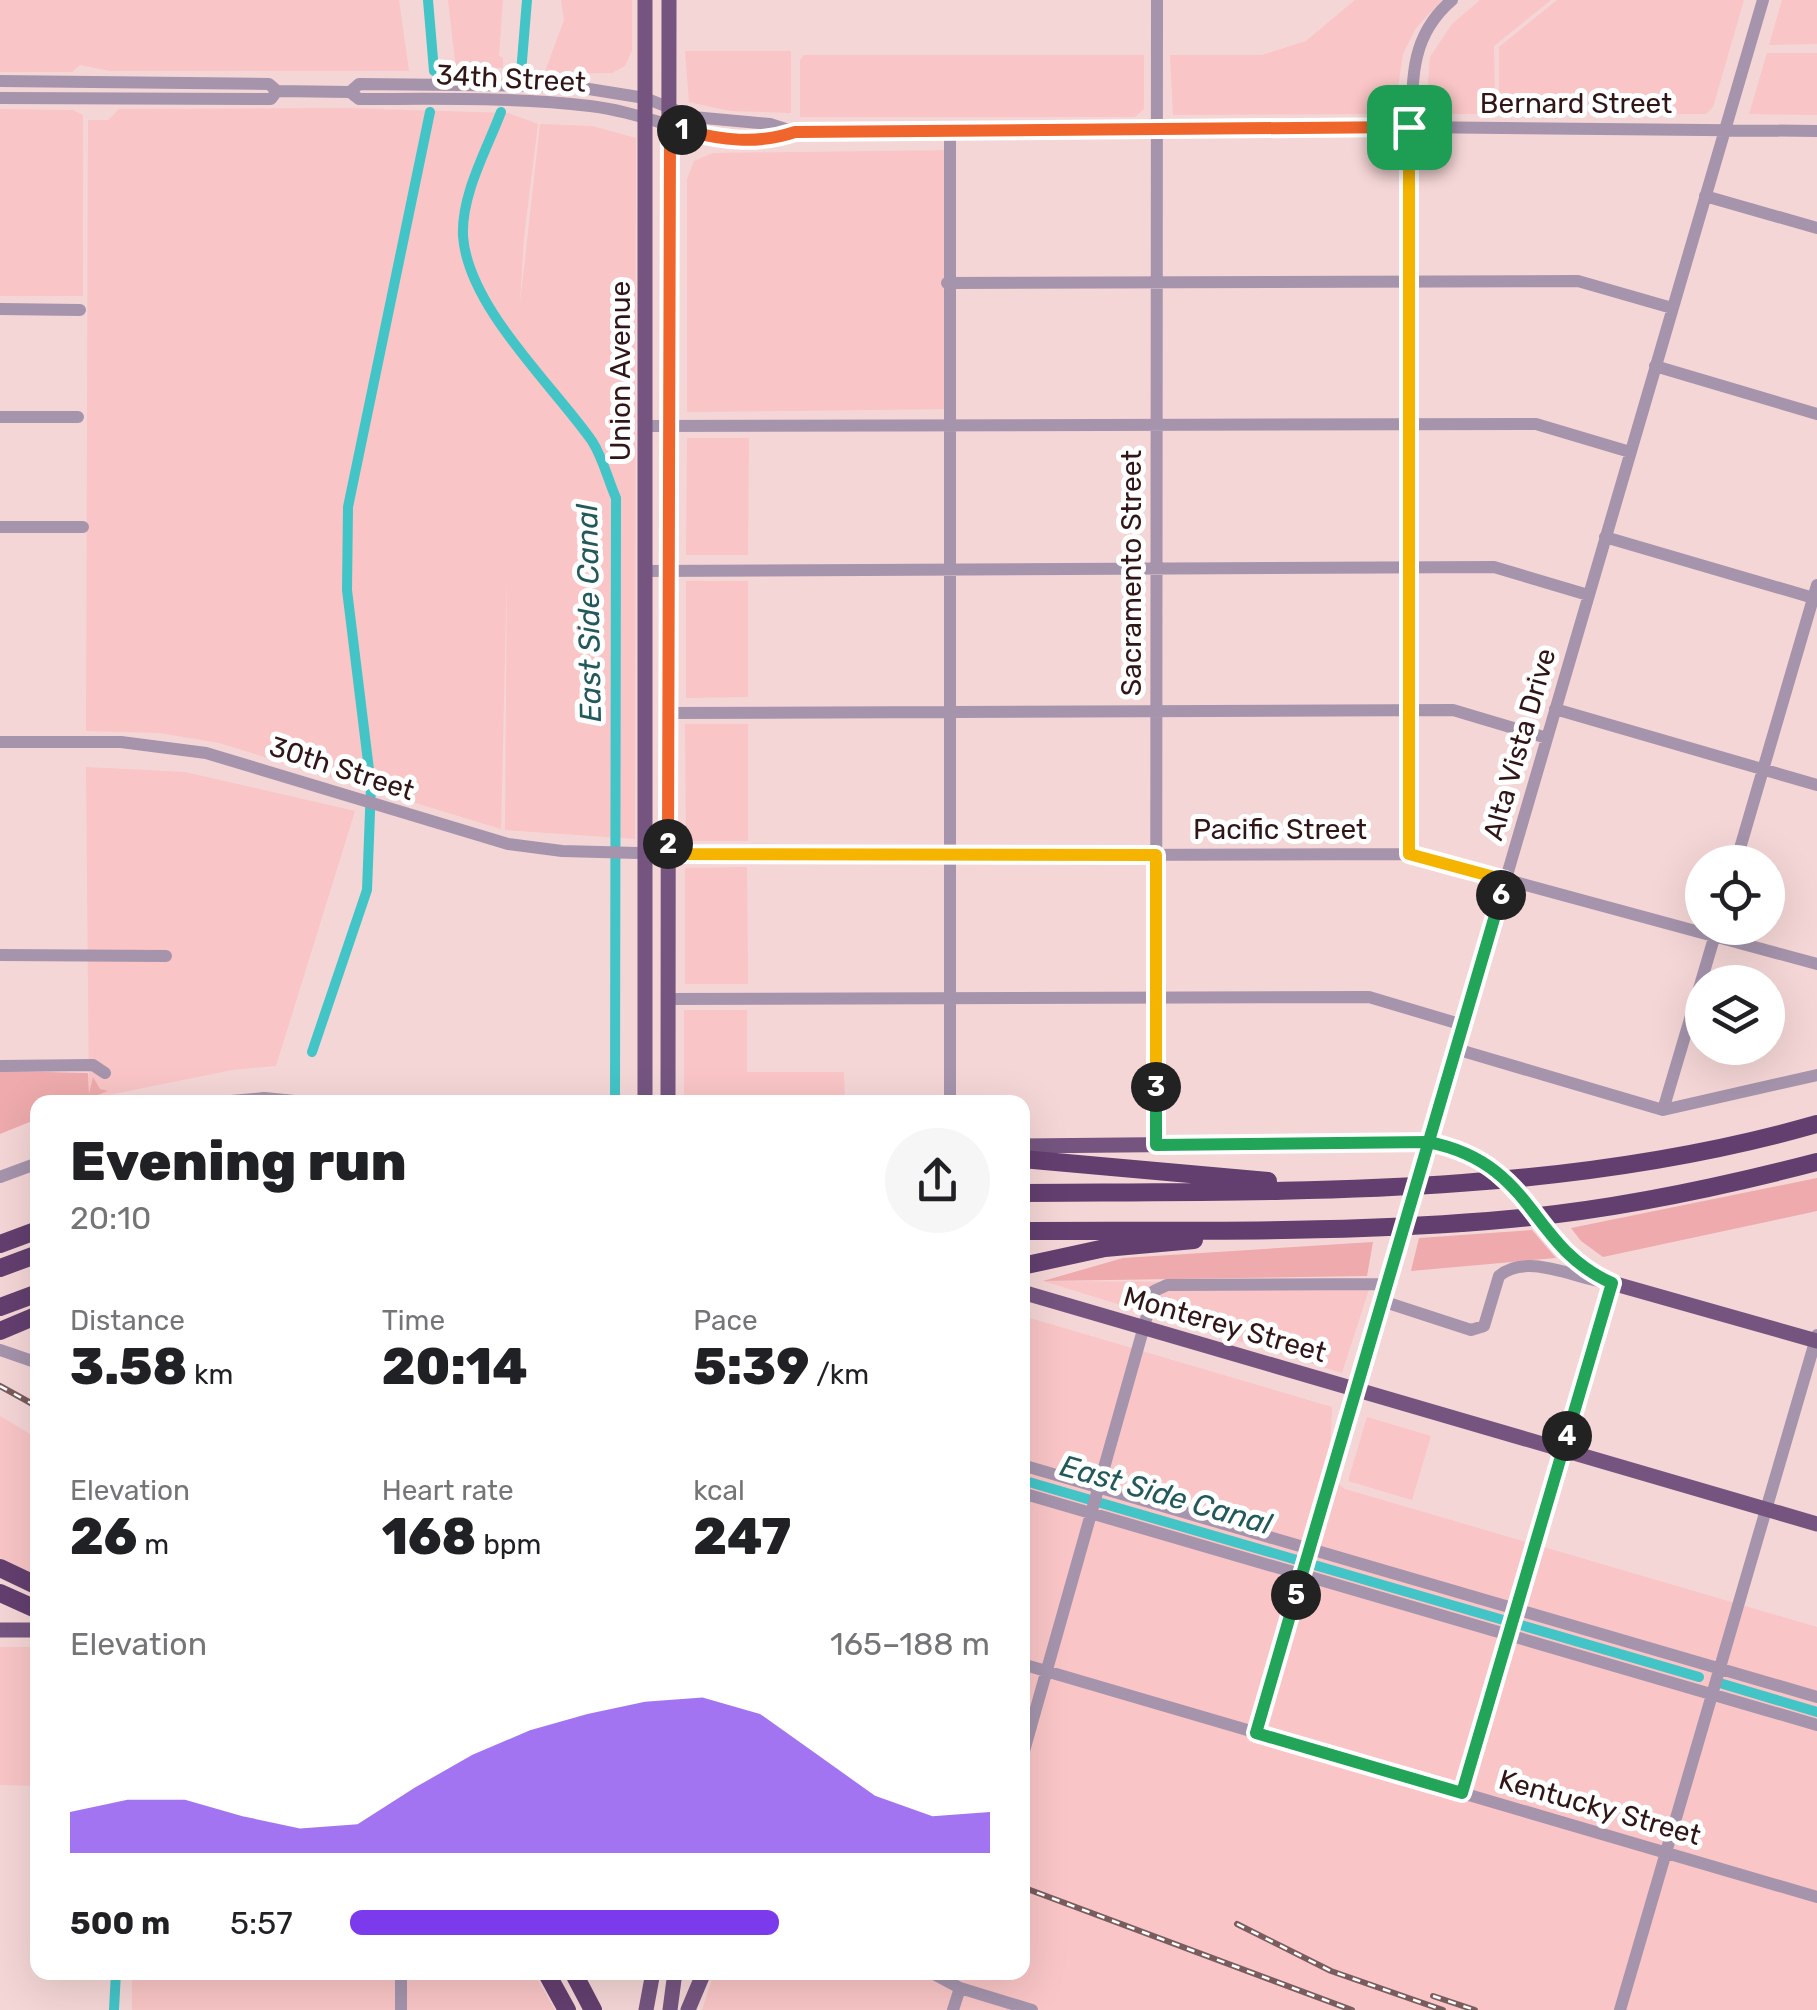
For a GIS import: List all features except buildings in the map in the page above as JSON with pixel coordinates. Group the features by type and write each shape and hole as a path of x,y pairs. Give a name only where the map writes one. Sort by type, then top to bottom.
{"highway":[{"path":"1030,1192 1328,1191 1568,1175 1710,1149 1817,1124"},
{"path":"1030,1160 1308,1185 1328,1191"},
{"path":"1030,1230 1293,1229 1526,1217 1666,1196 1817,1162"},
{"path":"1030,1264 1105,1248 1293,1229"},
{"path":"0,1244 30,1233"},
{"path":"0,1268 30,1257"},
{"path":"5,1305 30,1296"},
{"path":"0,1332 30,1320"},
{"path":"0,1568 30,1582"},
{"path":"0,1593 30,1606"},
{"path":"550,1980 567,2010"},
{"path":"578,1980 592,2010"}],"main road":[{"name":"Union Avenue","path":"645,0 646,1095"},
{"name":"Union Avenue","path":"668,0 668,1095"},
{"path":"1030,1146 1428,1142 1481,1160 1519,1190 1557,1244 1585,1269 1612,1283 1816,1338"},
{"name":"Monterey Street","path":"1030,1294 1817,1524"},
{"path":"0,1630 30,1630"},
{"path":"646,2010 652,1980"},
{"path":"670,2010 674,1980"},
{"path":"688,2010 701,1980"}],"street":[{"name":"Sacramento Street","path":"1156,1145 1157,0"},
{"path":"1409,854 1412,73 1422,36 1452,0"},
{"name":"Alta Vista Drive","path":"1256,1733 1762,0"},
{"name":"34th Street","path":"0,81 269,84 277,91 350,92 359,99 587,106 645,117 670,128"},
{"name":"34th Street","path":"350,92 359,84 570,86 645,98"},
{"name":"34th Street","path":"0,98 271,100 277,91"},
{"name":"Bernard Street","path":"645,98 692,117 770,124 795,132 1411,127 1817,131"},
{"name":"Bernard Street","path":"670,128 722,140 767,141 795,132"},
{"path":"950,132 950,1095"},
{"path":"1705,196 1817,228"},
{"path":"947,283 1578,281 1672,308"},
{"path":"0,309 80,310"},
{"path":"1655,366 1817,414"},
{"path":"0,417 78,417"},
{"path":"646,426 1536,424 1630,452"},
{"path":"0,527 82,527"},
{"path":"1605,537 1816,594 1741,845"},
{"path":"646,571 1494,568 1588,595"},
{"path":"1555,708 1817,785"},
{"path":"669,713 1452,710 1546,738"},
{"name":"30th Street","path":"0,742 176,747 243,762 508,844 602,853 668,854"},
{"name":"Pacific Street","path":"668,854 1409,854 1685,924"},
{"path":"1664,1110 1712,945"},
{"name":"Pacific Street","path":"1757,945 1817,964"},
{"path":"0,955 166,956"},
{"path":"668,999 1369,997 1463,1024"},
{"path":"1456,1049 1664,1110 1817,1076"},
{"path":"0,1066 94,1065 105,1073"},
{"path":"0,1177 30,1166"},
{"path":"1382,1301 1471,1330 1484,1326 1499,1276 1514,1267 1542,1268 1612,1283 1462,1793"},
{"path":"1030,1729 1141,1325 1154,1291 1176,1285 1387,1284"},
{"path":"1620,2010 1816,1338"},
{"path":"0,1350 30,1359"},
{"path":"1030,1467 1817,1697"},
{"path":"1030,1495 1817,1725"},
{"name":"Kentucky Street","path":"1030,1666 1817,1897"},
{"path":"401,1980 401,2010"},
{"path":"945,1980 1032,2010"},
{"path":"953,2010 960,1988"}],"shaded area":[{"path":"0,0 399,0 409,71 110,71 80,65 72,72 0,72"},
{"path":"448,0 503,0 499,56 503,58 503,68 456,69"},
{"path":"561,0 632,0 632,50 625,66 612,73 544,74 564,20"},
{"path":"1355,0 1442,0 1416,28 1403,54 1394,114 1173,115 1170,55 1262,55 1306,41"},
{"path":"1480,0 1551,0 1494,46 1495,114 1433,114 1426,105 1430,57 1452,24"},
{"path":"1557,0 1744,0 1713,107 1706,114 1499,114 1499,47"},
{"path":"1782,0 1817,0 1817,44 1769,45"},
{"path":"685,51 791,51 791,113 730,111 689,102"},
{"path":"1767,53 1817,53 1817,115 1749,114"},
{"path":"804,55 1144,55 1144,109 1135,117 800,117 800,60"},
{"path":"344,108 508,113 538,124 520,304 540,124 592,126 636,138 635,839 505,830 507,570 501,829 219,743 159,733 86,731 88,120 108,120 119,109"},
{"path":"0,109 73,110 83,115 83,296 0,296"},
{"path":"956,150 956,409 687,412 687,179 694,161 713,153"},
{"path":"687,438 749,438 748,555 686,555"},
{"path":"686,581 748,581 748,697 686,698"},
{"path":"685,724 748,724 748,841 686,841"},
{"path":"86,767 185,772 355,811 276,1066 232,1070 109,1095 89,1095"},
{"path":"747,867 748,984 685,984 685,868"},
{"path":"684,1010 747,1010 747,1072 844,1072 845,1095 684,1095"},
{"path":"0,1071 88,1073 89,1094 93,1077 100,1089 108,1091 98,1095 30,1095 30,1122 0,1134"},
{"path":"1817,1178 1817,1211 1603,1257 1571,1228"},
{"path":"1532,1230 1556,1258 1411,1271 1419,1238"},
{"path":"1373,1242 1367,1276 1043,1281 1123,1258"},
{"path":"1043,1281 1371,1283 1342,1373"},
{"path":"1030,1318 1332,1407 1329,1477 1345,1489 1817,1627 1817,2010 702,2010 712,1980 1030,1980"},
{"path":"0,1416 30,1434 30,1572 0,1558"},
{"path":"1367,1417 1431,1436 1412,1500 1348,1481"},
{"path":"0,1647 30,1647 30,1786 0,1785"},
{"path":"132,1980 538,1980 555,2010 132,2010"}],"waterway":[{"path":"428,0 434,71"},
{"name":"East Side Canal","path":"521,73 527,0"},
{"path":"312,1052 367,890 371,786 347,590 348,507 430,112"},
{"name":"East Side Canal","path":"501,112 466,205 463,236 468,263 495,317 592,441 616,498 615,1095"},
{"name":"East Side Canal","path":"1030,1482 1699,1677"},
{"name":"East Side Canal","path":"1723,1684 1817,1712"},
{"path":"114,2010 116,1980"}],"railway":[{"path":"0,1386 30,1403"},
{"path":"1030,1890 1352,2010"},
{"path":"1237,1924 1331,1971 1443,2010"},
{"path":"1433,1996 1475,2010"}],"route":[{"path":"1409,127 795,132 767,141 722,140 670,128 668,854 1156,855 1156,1145 1428,1142 1449,1146 1468,1152 1497,1170 1519,1190 1571,1258 1612,1283 1462,1793 1256,1733 1356,1388 1419,1176 1428,1142 1505,880 1409,854 1409,127"}]}
